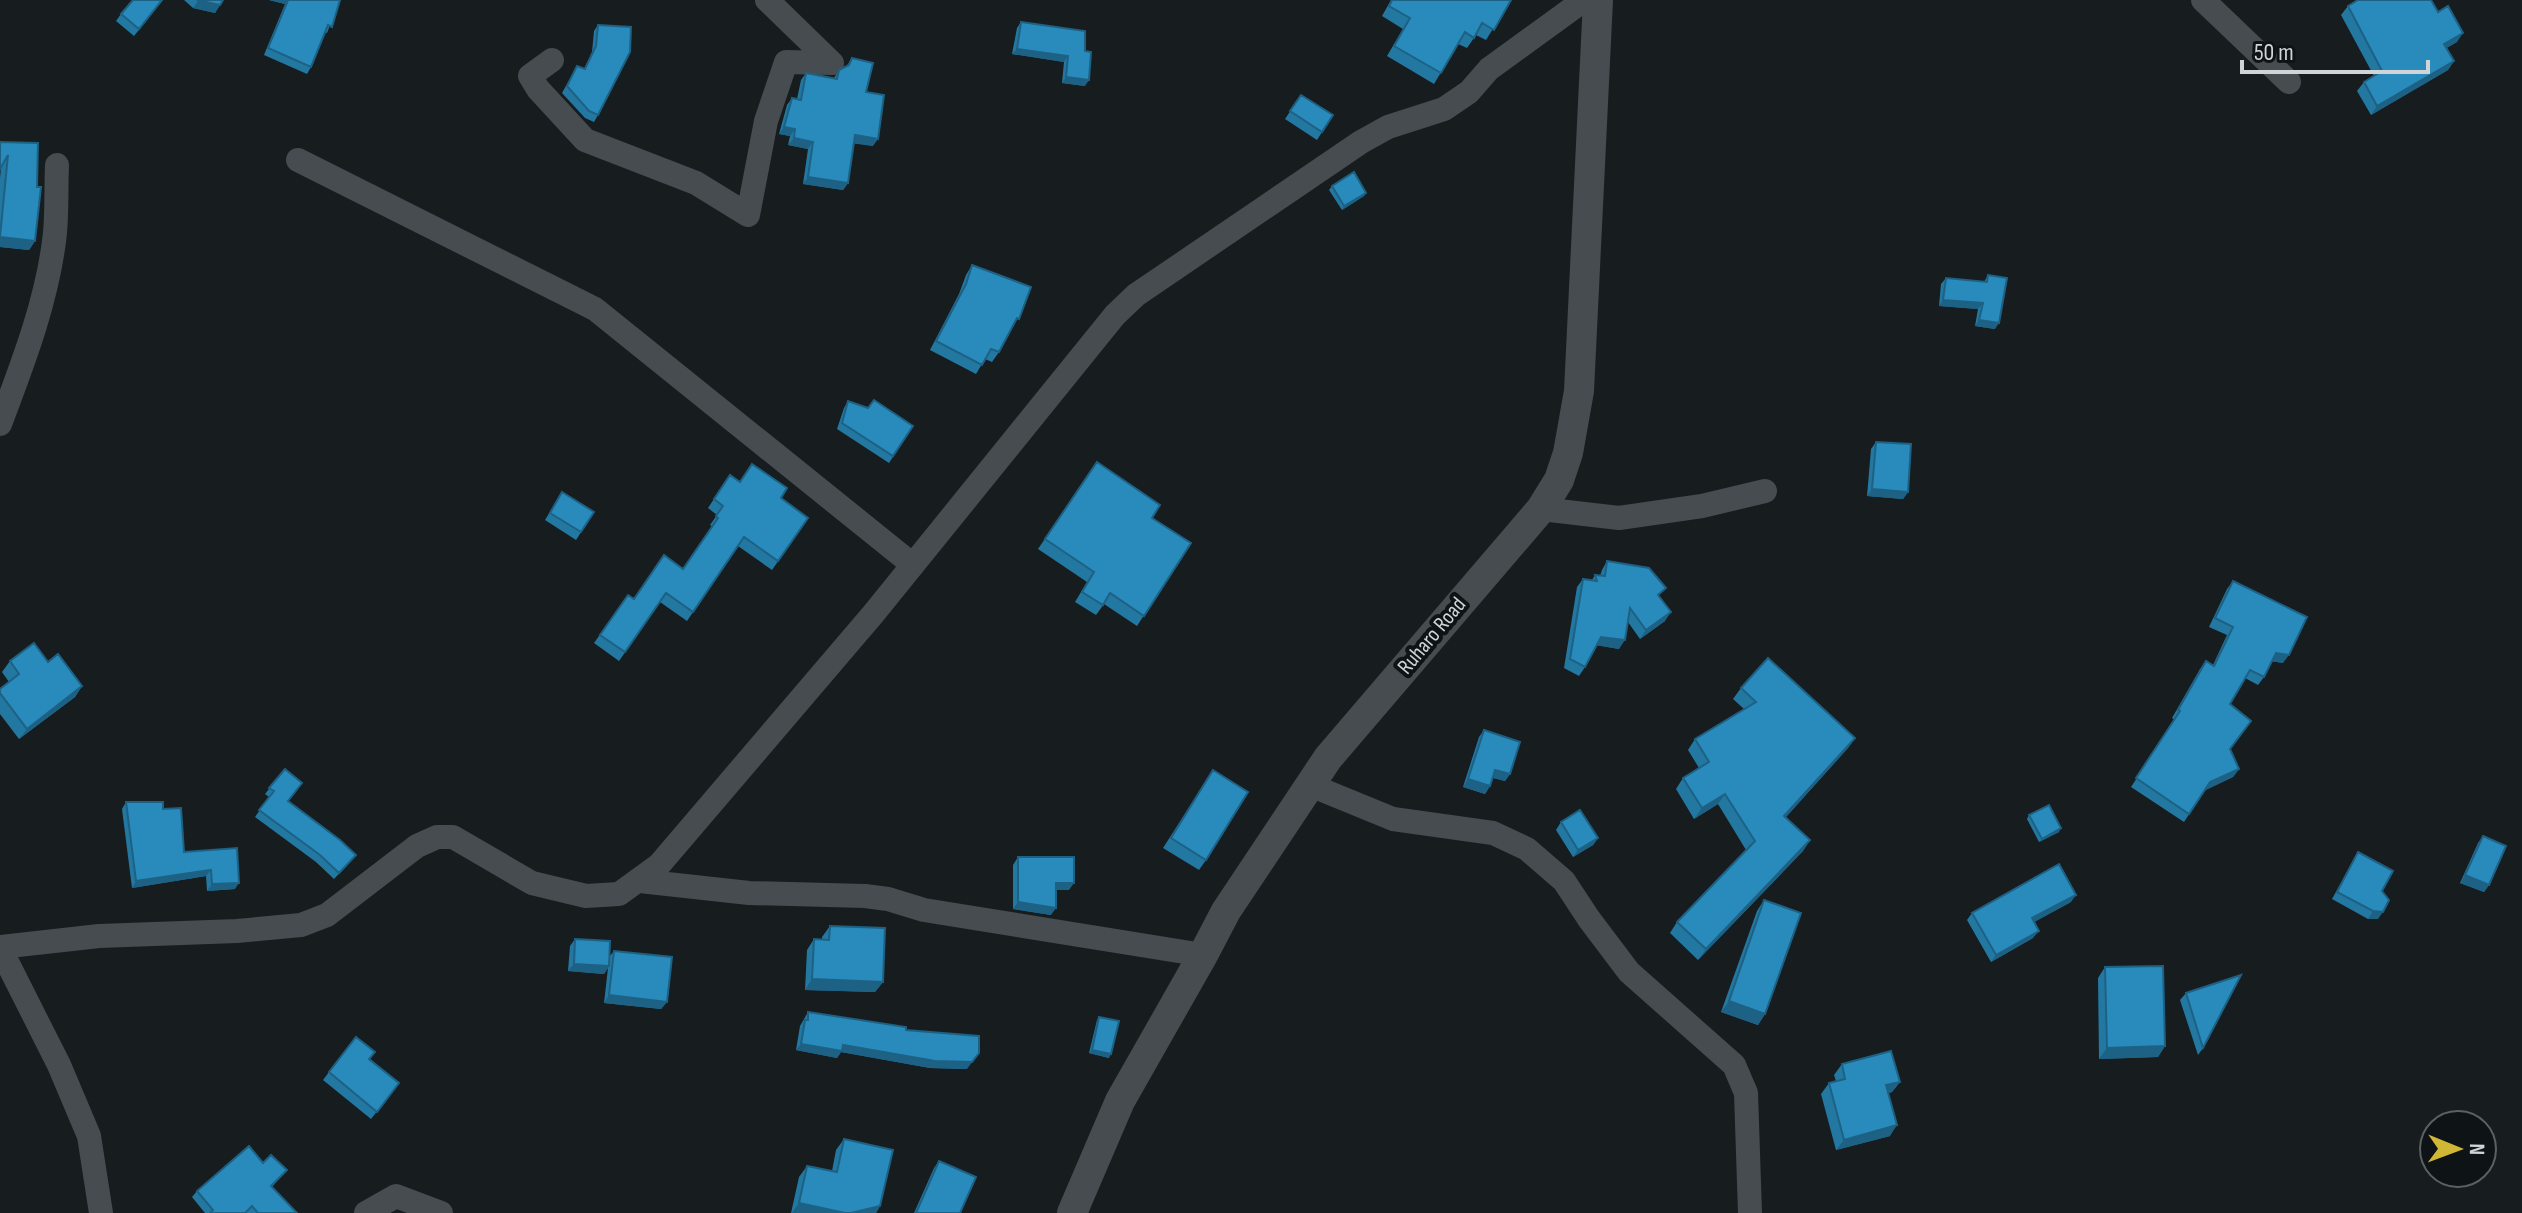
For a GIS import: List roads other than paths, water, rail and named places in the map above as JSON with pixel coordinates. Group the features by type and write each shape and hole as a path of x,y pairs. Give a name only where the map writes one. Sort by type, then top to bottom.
{"street":[{"path":"552,60 530,76 538,89 585,140 696,183 748,215 766,121 786,62 832,63 767,0"},
{"path":"101,1213 89,1136 59,1065 0,947 99,936 237,931 301,925 327,915 417,846 437,837 453,837 532,883 586,896 619,894 640,881 669,853 913,565 1115,315 1136,295 1361,142 1388,127 1444,109 1469,92 1489,69 1584,0"},
{"name":"Ruharo Road","path":"1072,1213 1120,1101 1226,911 1328,758 1541,509 1559,480 1568,453 1579,391 1598,0"},
{"path":"2203,0 2289,82"},
{"path":"298,160 595,309 913,565"},
{"path":"0,424 30,343 46,284 55,234 57,165"},
{"path":"1541,509 1619,518 1702,506 1765,491"},
{"path":"1310,785 1393,819 1493,833 1527,849 1564,881 1629,972 1734,1065 1746,1093 1750,1213"},
{"path":"640,881 749,893 888,899 924,910 1203,955"},
{"path":"366,1213 396,1196 441,1213"}]}
